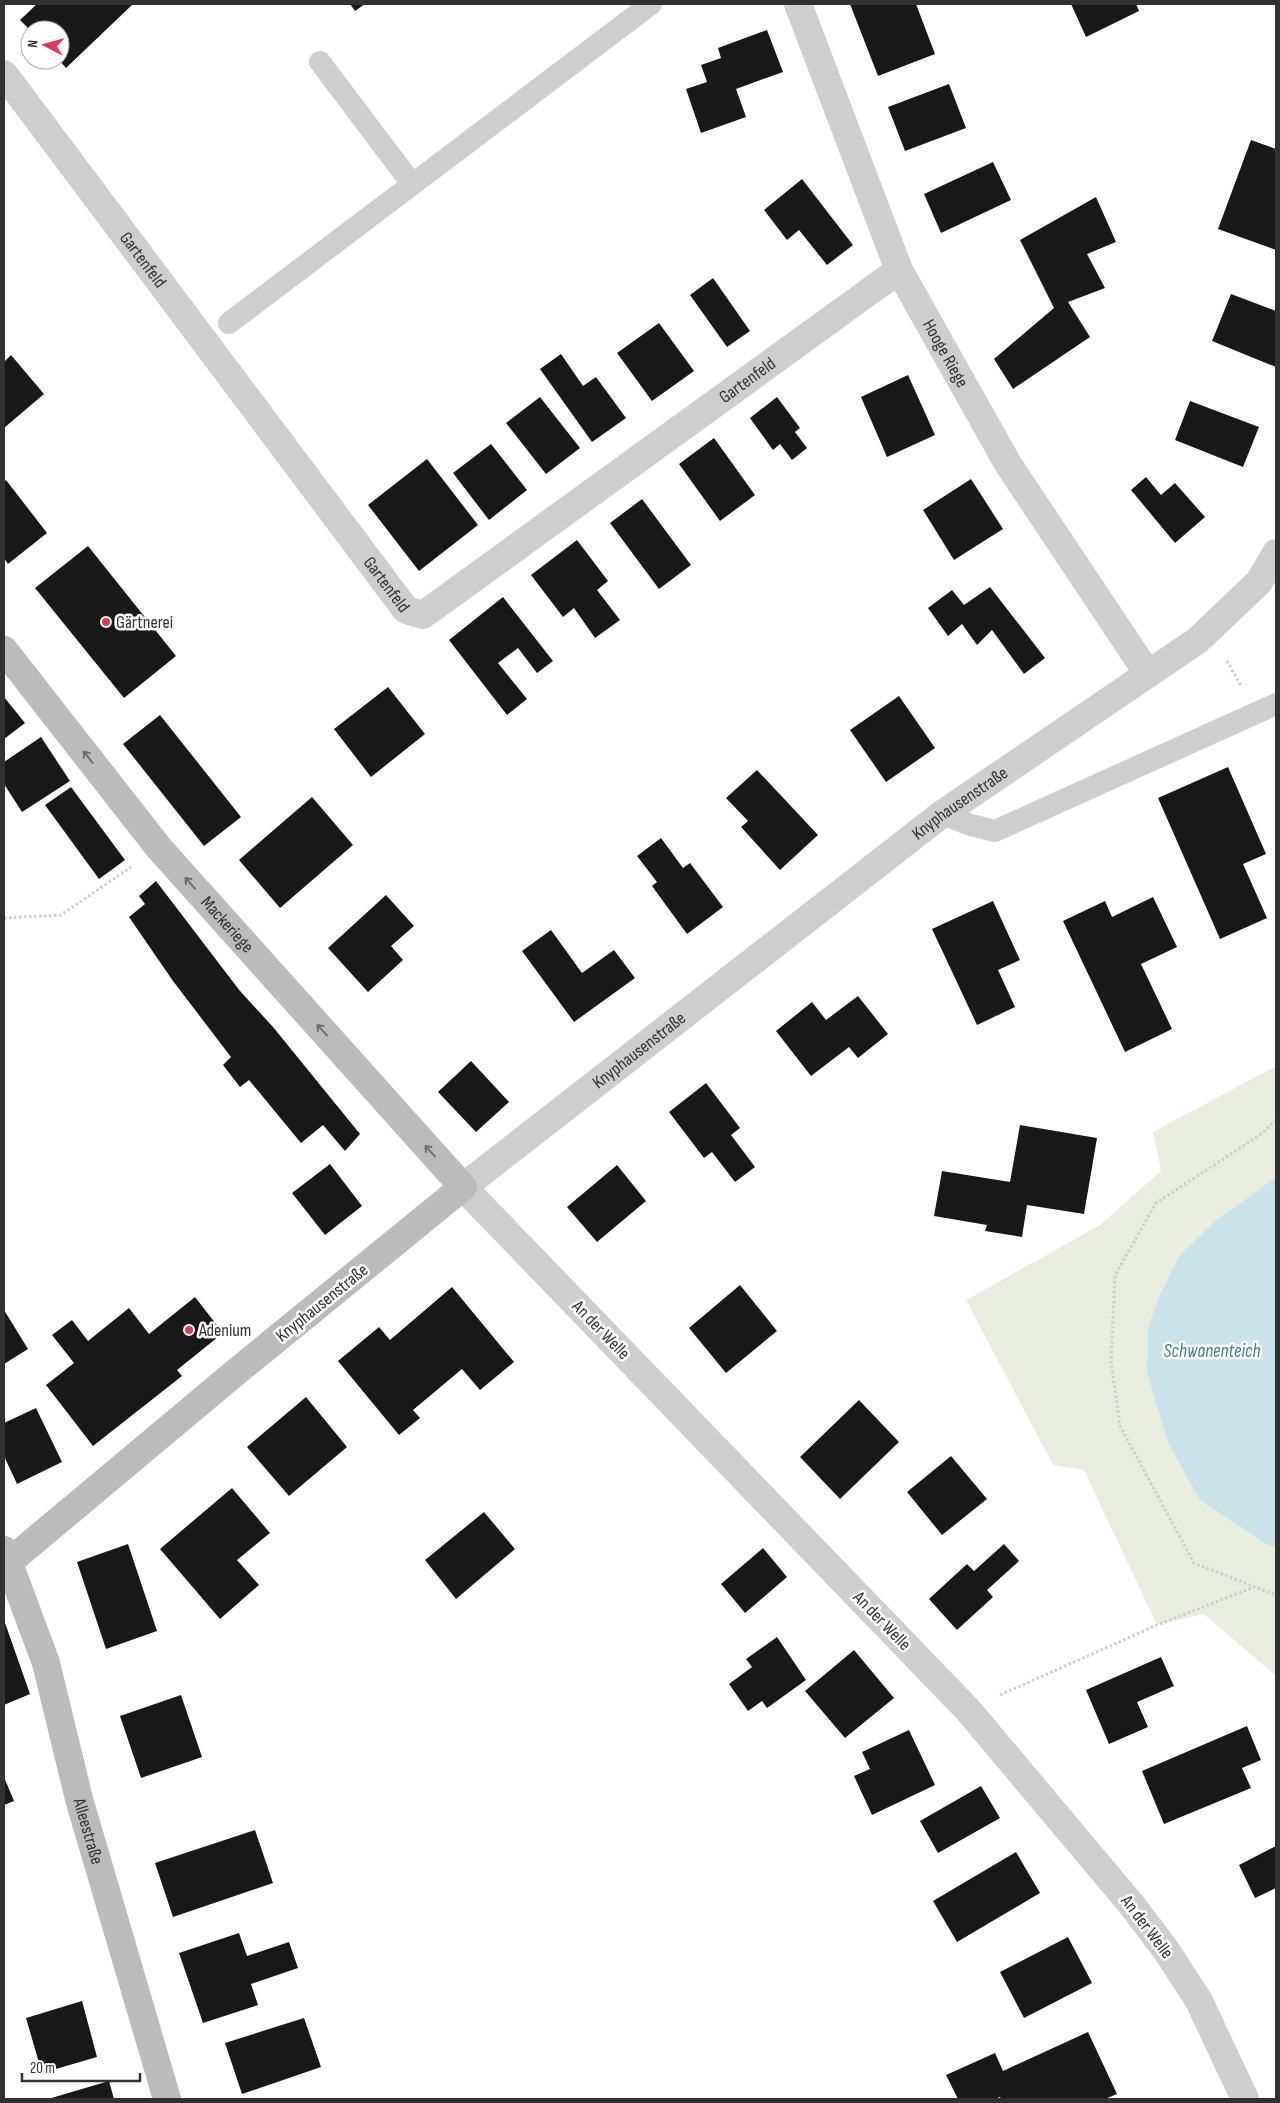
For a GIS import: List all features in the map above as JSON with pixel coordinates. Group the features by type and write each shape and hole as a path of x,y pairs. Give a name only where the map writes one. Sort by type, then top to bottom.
{"main road":[{"name":"Mackeriege","path":"4,650 159,848 463,1187"},
{"name":"Knyphausenstraße","path":"6,1559 463,1187"},
{"name":"Alleestraße","path":"6,1559 46,1663 79,1799 167,2099"}],"street":[{"name":"Hooge Riege","path":"798,4 899,270 1008,464 1148,674"},
{"name":"Gartenfeld","path":"4,74 406,610 423,615 899,270"},
{"name":"Knyphausenstraße","path":"463,1187 942,814 1198,640 1259,582 1276,553"},
{"name":"An der Welle","path":"463,1187 968,1710 1131,1904 1166,1950 1199,2001 1245,2099"}],"lane":[{"path":"228,323 651,4"},
{"path":"320,62 412,184"},
{"path":"942,814 971,825 995,831 1266,708"}],"path":[{"path":"1198,640 1219,647 1266,708"},
{"path":"4,918 61,915 159,848"},
{"path":"1276,1120 1260,1135 1156,1203 1115,1275 1110,1362 1120,1426 1194,1563 1276,1595"},
{"path":"968,1710 1157,1625 1255,1587"}],"shaded area":[{"path":"1276,1066 1276,1177 1215,1221 1179,1256 1148,1328 1147,1374 1168,1443 1268,1545 1276,1547 1276,1676 1204,1614 1157,1625 1084,1470 1053,1465 966,1300 1100,1225 1161,1171 1153,1132"}],"water":[{"name":"Schwanenteich","path":"1276,1177 1276,1547 1268,1545 1200,1500 1168,1443 1147,1374 1148,1328 1160,1295 1179,1256 1215,1221"}],"building":[{"path":"37,4 133,4 70,64 70,20 20,20"},
{"path":"350,4 365,4 355,11"},
{"path":"850,4 916,4 935,54 878,76"},
{"path":"1071,4 1136,4 1139,11 1086,37"},
{"path":"767,30 783,72 736,89 746,117 701,133 686,89 707,82 701,65 721,58 718,48"},
{"path":"949,84 966,128 905,151 888,107"},
{"path":"1251,140 1276,149 1276,250 1218,229"},
{"path":"993,162 1011,200 941,233 924,194"},
{"path":"802,179 853,245 827,265 799,230 787,240 764,210"},
{"path":"1096,197 1116,242 1087,254 1105,288 1068,302 1090,337 1013,389 994,359 1054,308 1020,240"},
{"path":"713,278 750,331 727,347 690,295"},
{"path":"1231,294 1276,311 1276,367 1212,341"},
{"path":"659,323 694,371 652,401 617,353"},
{"path":"561,354 583,386 596,377 626,418 592,442 540,369"},
{"path":"11,355 44,394 4,428 4,362"},
{"path":"908,375 935,435 887,457 861,397"},
{"path":"540,397 580,448 546,474 506,423"},
{"path":"777,397 800,428 795,432 807,448 792,460 780,444 773,450 750,418"},
{"path":"1190,401 1259,427 1243,467 1175,440"},
{"path":"714,438 755,495 720,521 679,464"},
{"path":"491,444 527,490 489,520 453,473"},
{"path":"427,459 478,525 419,571 368,505"},
{"path":"1146,477 1161,495 1175,483 1205,517 1175,543 1131,490"},
{"path":"971,479 1003,529 954,560 923,510"},
{"path":"6,480 47,533 8,564 4,558 4,482"},
{"path":"642,499 691,565 659,589 610,523"},
{"path":"577,540 608,581 597,590 620,620 595,638 574,608 563,617 531,575"},
{"name":"Gärtnerei","path":"88,546 176,656 124,698 35,588"},
{"path":"990,587 1045,658 1024,674 992,630 977,645 962,624 948,636 928,608 952,590 964,605"},
{"path":"503,597 553,661 537,673 518,648 498,663 527,699 507,715 449,640"},
{"path":"388,687 425,734 371,777 334,729"},
{"path":"899,696 935,748 886,782 850,730"},
{"path":"4,697 25,723 4,739"},
{"path":"160,715 241,817 204,846 123,744"},
{"path":"41,737 70,781 22,812 4,784 4,762"},
{"path":"1228,767 1266,854 1243,864 1267,918 1220,939 1158,798"},
{"path":"757,770 818,835 780,870 741,827 748,821 726,798"},
{"path":"71,787 125,860 99,879 45,805"},
{"path":"312,797 353,845 280,908 239,860"},
{"path":"661,838 683,868 690,863 723,907 687,934 652,886 657,882 637,856"},
{"path":"156,881 240,991 273,1027 360,1134 345,1151 323,1125 301,1143 249,1080 240,1087 223,1065 231,1057 173,981 129,917 145,904 139,896"},
{"path":"386,895 414,926 391,946 403,960 368,992 328,948"},
{"path":"1153,897 1177,947 1141,964 1172,1029 1125,1052 1063,921 1105,901 1112,917"},
{"path":"993,901 1020,960 998,970 1015,1007 977,1025 932,929"},
{"path":"551,930 582,973 614,950 635,978 574,1022 522,951"},
{"path":"858,996 888,1034 858,1058 849,1047 811,1076 776,1031 812,1002 826,1020"},
{"path":"471,1061 509,1102 476,1132 438,1092"},
{"path":"706,1083 740,1128 731,1135 755,1167 735,1182 712,1152 704,1158 669,1112"},
{"path":"1020,1125 1097,1138 1084,1214 1027,1205 1022,1237 985,1231 987,1225 934,1216 942,1171 1010,1182"},
{"path":"330,1164 362,1206 325,1235 292,1193"},
{"path":"617,1165 646,1201 597,1242 567,1207"},
{"path":"740,1285 777,1331 726,1373 689,1328"},
{"path":"452,1287 514,1362 480,1390 462,1369 413,1410 420,1418 399,1435 338,1361 379,1327 390,1340"},
{"path":"195,1297 223,1333 177,1370 182,1376 93,1446 46,1385 74,1363 52,1335 72,1320 88,1341 129,1308 149,1334"},
{"path":"4,1310 28,1349 4,1364"},
{"path":"306,1397 347,1447 289,1496 247,1447"},
{"path":"859,1400 899,1442 840,1499 800,1457"},
{"path":"36,1408 62,1462 17,1484 4,1456 4,1423"},
{"path":"951,1456 987,1499 942,1535 907,1492"},
{"path":"232,1488 270,1533 237,1560 259,1585 220,1619 160,1549"},
{"path":"484,1512 515,1549 456,1599 425,1560"},
{"path":"128,1544 157,1631 106,1649 77,1562"},
{"path":"1004,1544 1019,1561 987,1590 993,1597 957,1630 929,1599 967,1564 974,1571"},
{"path":"763,1548 787,1577 745,1613 721,1584"},
{"path":"4,1620 30,1694 4,1705"},
{"path":"777,1637 806,1680 767,1708 762,1701 748,1711 729,1684 752,1667 746,1659"},
{"path":"854,1650 894,1698 845,1738 805,1691"},
{"path":"1161,1657 1174,1686 1137,1702 1148,1727 1109,1744 1086,1690"},
{"path":"181,1695 202,1757 141,1778 120,1716"},
{"path":"1247,1726 1261,1760 1242,1768 1251,1788 1164,1824 1142,1771"},
{"path":"909,1730 935,1785 872,1815 854,1776 870,1769 862,1752"},
{"path":"4,1777 14,1801 4,1805"},
{"path":"981,1786 1000,1818 938,1853 920,1821"},
{"path":"255,1830 273,1883 173,1917 155,1863"},
{"path":"1276,1846 1276,1888 1255,1898 1239,1865"},
{"path":"1016,1852 1040,1893 957,1942 933,1901"},
{"path":"239,1933 247,1956 289,1942 298,1968 251,1984 258,2005 203,2023 179,1953"},
{"path":"1068,1937 1092,1983 1024,2018 1000,1972"},
{"path":"82,2001 97,2057 42,2073 26,2018"},
{"path":"304,2018 321,2067 242,2094 225,2043"},
{"path":"1088,2032 1117,2094 1105,2099 1001,2099 1000,2097 995,2099 958,2099 946,2075 995,2053 1003,2071"},
{"path":"109,2081 114,2099 48,2099"}],"place":[{"name":"Gärtnerei","path":"106,622"},
{"name":"Adenium","path":"189,1330"}]}
